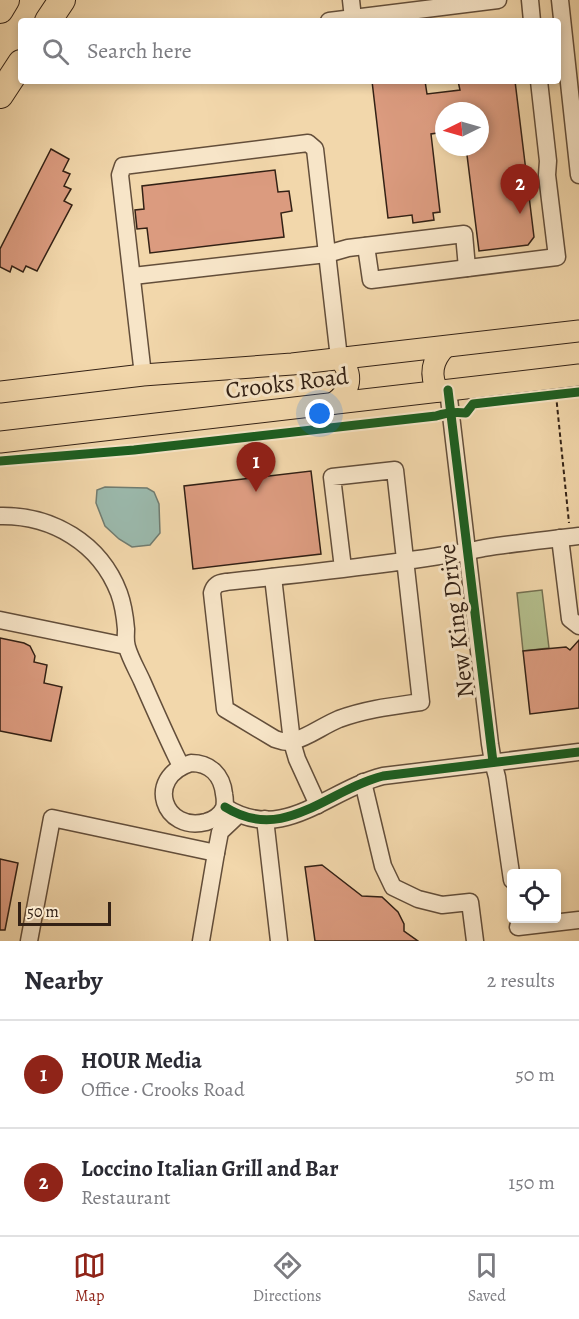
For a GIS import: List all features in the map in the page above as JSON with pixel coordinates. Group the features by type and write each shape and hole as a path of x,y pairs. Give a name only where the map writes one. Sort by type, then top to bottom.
{"highway":[{"path":"0,10 6,0"},
{"path":"50,18 62,0"},
{"path":"0,95 18,68"}],"main road":[{"name":"Crooks Road","path":"0,392 143,375 339,358 579,331"},
{"path":"443,391 434,384 432,369 435,360 445,346"},
{"path":"334,403 342,398 348,385 348,370 339,358"},
{"name":"Crooks Road","path":"0,442 579,375"}],"street":[{"path":"351,0 353,18 498,0"},
{"path":"530,0 532,18"},
{"path":"560,0 579,175"},
{"path":"366,246 371,280 557,257 539,84"},
{"path":"143,375 120,176 123,166 308,143 315,149 339,358"},
{"path":"547,175 579,169"},
{"path":"133,276 327,254 348,248 464,234 468,268"},
{"name":"New King Drive","path":"443,391 468,552 493,762 510,869"},
{"path":"343,568 332,477 395,470 406,560 421,702 354,714 292,742 283,742 225,709 212,592 213,587 219,583 343,568 406,560 468,552 570,535 570,619 579,626"},
{"path":"0,516 25,517 50,523 74,535 94,552 104,565 119,593 126,646 181,766"},
{"path":"273,576 292,742 297,759 318,805"},
{"path":"0,621 126,646"},
{"path":"201,941 220,832 231,811 222,783 212,769 199,763 181,766 170,775 164,789 165,801 167,807 181,820 199,823 231,811 265,819 291,817 363,782 399,773 579,752"},
{"path":"363,782 382,866 393,887 418,899 442,905 470,902 475,941"},
{"path":"29,941 52,818 216,853"},
{"path":"265,819 279,941"},
{"path":"518,929 579,920"}],"path":[{"path":"544,396 567,394"},
{"path":"556,395 570,535"}],"green space":[{"path":"542,590 549,648 523,651 517,593"}],"shaded area":[{"path":"105,487 147,488 154,492 159,504 160,533 150,545 132,547 105,526 96,503 97,490"}],"building":[{"path":"372,84 425,84 427,94 460,90 459,84 515,84 534,237 528,245 479,251 467,156 489,156 489,102 435,102 435,133 431,134 440,212 433,213 434,220 413,223 412,215 388,218"},
{"path":"51,149 69,159 63,171 70,174 64,186 71,189 64,201 72,205 37,271 26,266 23,272 12,266 10,272 0,267 0,249"},
{"path":"275,170 278,192 289,191 292,211 281,213 284,237 150,253 147,228 137,229 135,210 144,209 142,186"},
{"path":"311,471 321,554 193,569 184,486"},
{"path":"0,638 30,646 35,656 34,662 47,665 44,683 62,687 51,741 0,731"},
{"path":"579,640 579,708 530,714 523,651 566,647 570,650"},
{"path":"0,859 18,863 5,930 0,930"},
{"path":"322,865 362,896 382,897 398,912 404,924 404,931 418,941 315,941 305,867"}],"cycle path":[{"path":"448,390 493,762"},
{"path":"0,461 134,450 466,413 473,404 579,392"},
{"path":"225,807 246,817 267,820 305,811 363,783 383,776 579,752"}],"place":[{"name":"Loccino Italian Grill and Bar","path":"520,214"},
{"name":"HOUR Media","path":"256,492"}]}
